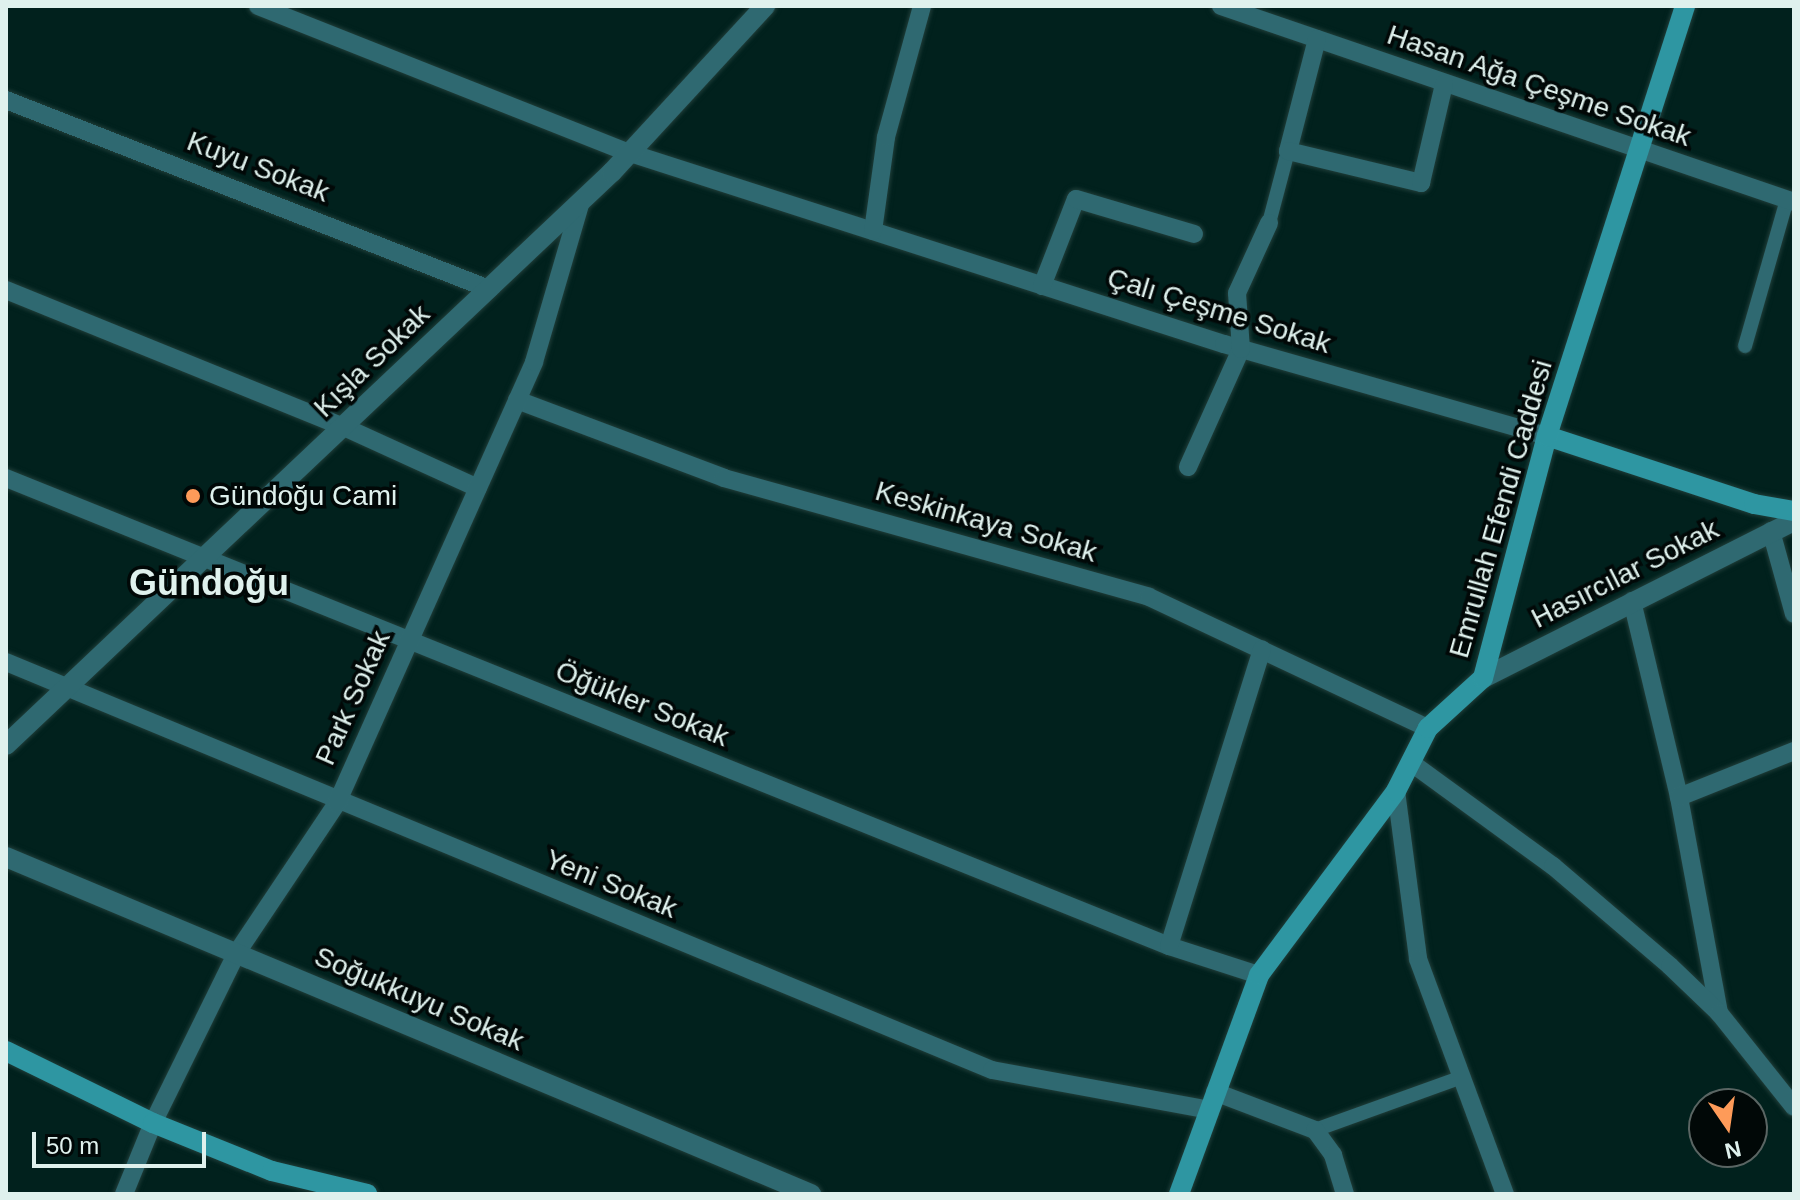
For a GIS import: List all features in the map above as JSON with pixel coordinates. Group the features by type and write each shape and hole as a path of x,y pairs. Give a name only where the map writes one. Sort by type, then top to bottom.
{"main road":[{"name":"Emrullah Efendi Caddesi","path":"1179,1194 1259,975 1396,791 1413,764 1428,728 1483,678 1547,436 1685,6"},
{"name":"Çalı Çeşme Sokak","path":"1547,436 1754,504 1794,511"},
{"path":"6,1051 153,1123 272,1171 367,1194"}],"street":[{"name":"Çalı Çeşme Sokak","path":"258,6 630,153 1241,349 1547,436"},
{"name":"Kışla Sokak","path":"6,745 70,688 581,201 630,153 765,6"},
{"path":"873,231 886,137 922,6"},
{"name":"Hasan Ağa Çeşme Sokak","path":"1221,6 1790,201"},
{"path":"1188,467 1241,349 1237,293 1269,223 1317,39"},
{"path":"1288,151 1421,183 1444,84"},
{"name":"Kuyu Sokak","path":"6,100 489,289"},
{"path":"1042,286 1076,199 1194,234"},
{"name":"Park Sokak","path":"124,1194 153,1123 236,954 337,803 534,362 581,201"},
{"path":"1745,346 1790,201"},
{"path":"6,290 344,427 478,488"},
{"name":"Keskinkaya Sokak","path":"517,400 724,478 1149,597 1428,728"},
{"name":"Öğükler Sokak","path":"6,478 1169,946 1259,975"},
{"name":"Hasırcılar Sokak","path":"1483,678 1794,521"},
{"path":"1771,531 1794,614"},
{"path":"1632,601 1679,797 1719,1013"},
{"path":"1169,946 1262,649"},
{"name":"Yeni Sokak","path":"6,662 337,803 992,1070 1212,1101 1315,1130"},
{"path":"1679,797 1794,751"},
{"path":"1413,764 1553,866 1719,1013 1794,1107"},
{"path":"1396,791 1418,959 1505,1194"},
{"name":"Soğukkuyu Sokak","path":"6,857 811,1194"},
{"path":"1345,1194 1344,1178 1315,1130 1462,1077"}],"place":[{"name":"Gündoğu Cami","path":"193,496"}],"district":[{"name":"Gündoğu","path":"209,583"}]}
